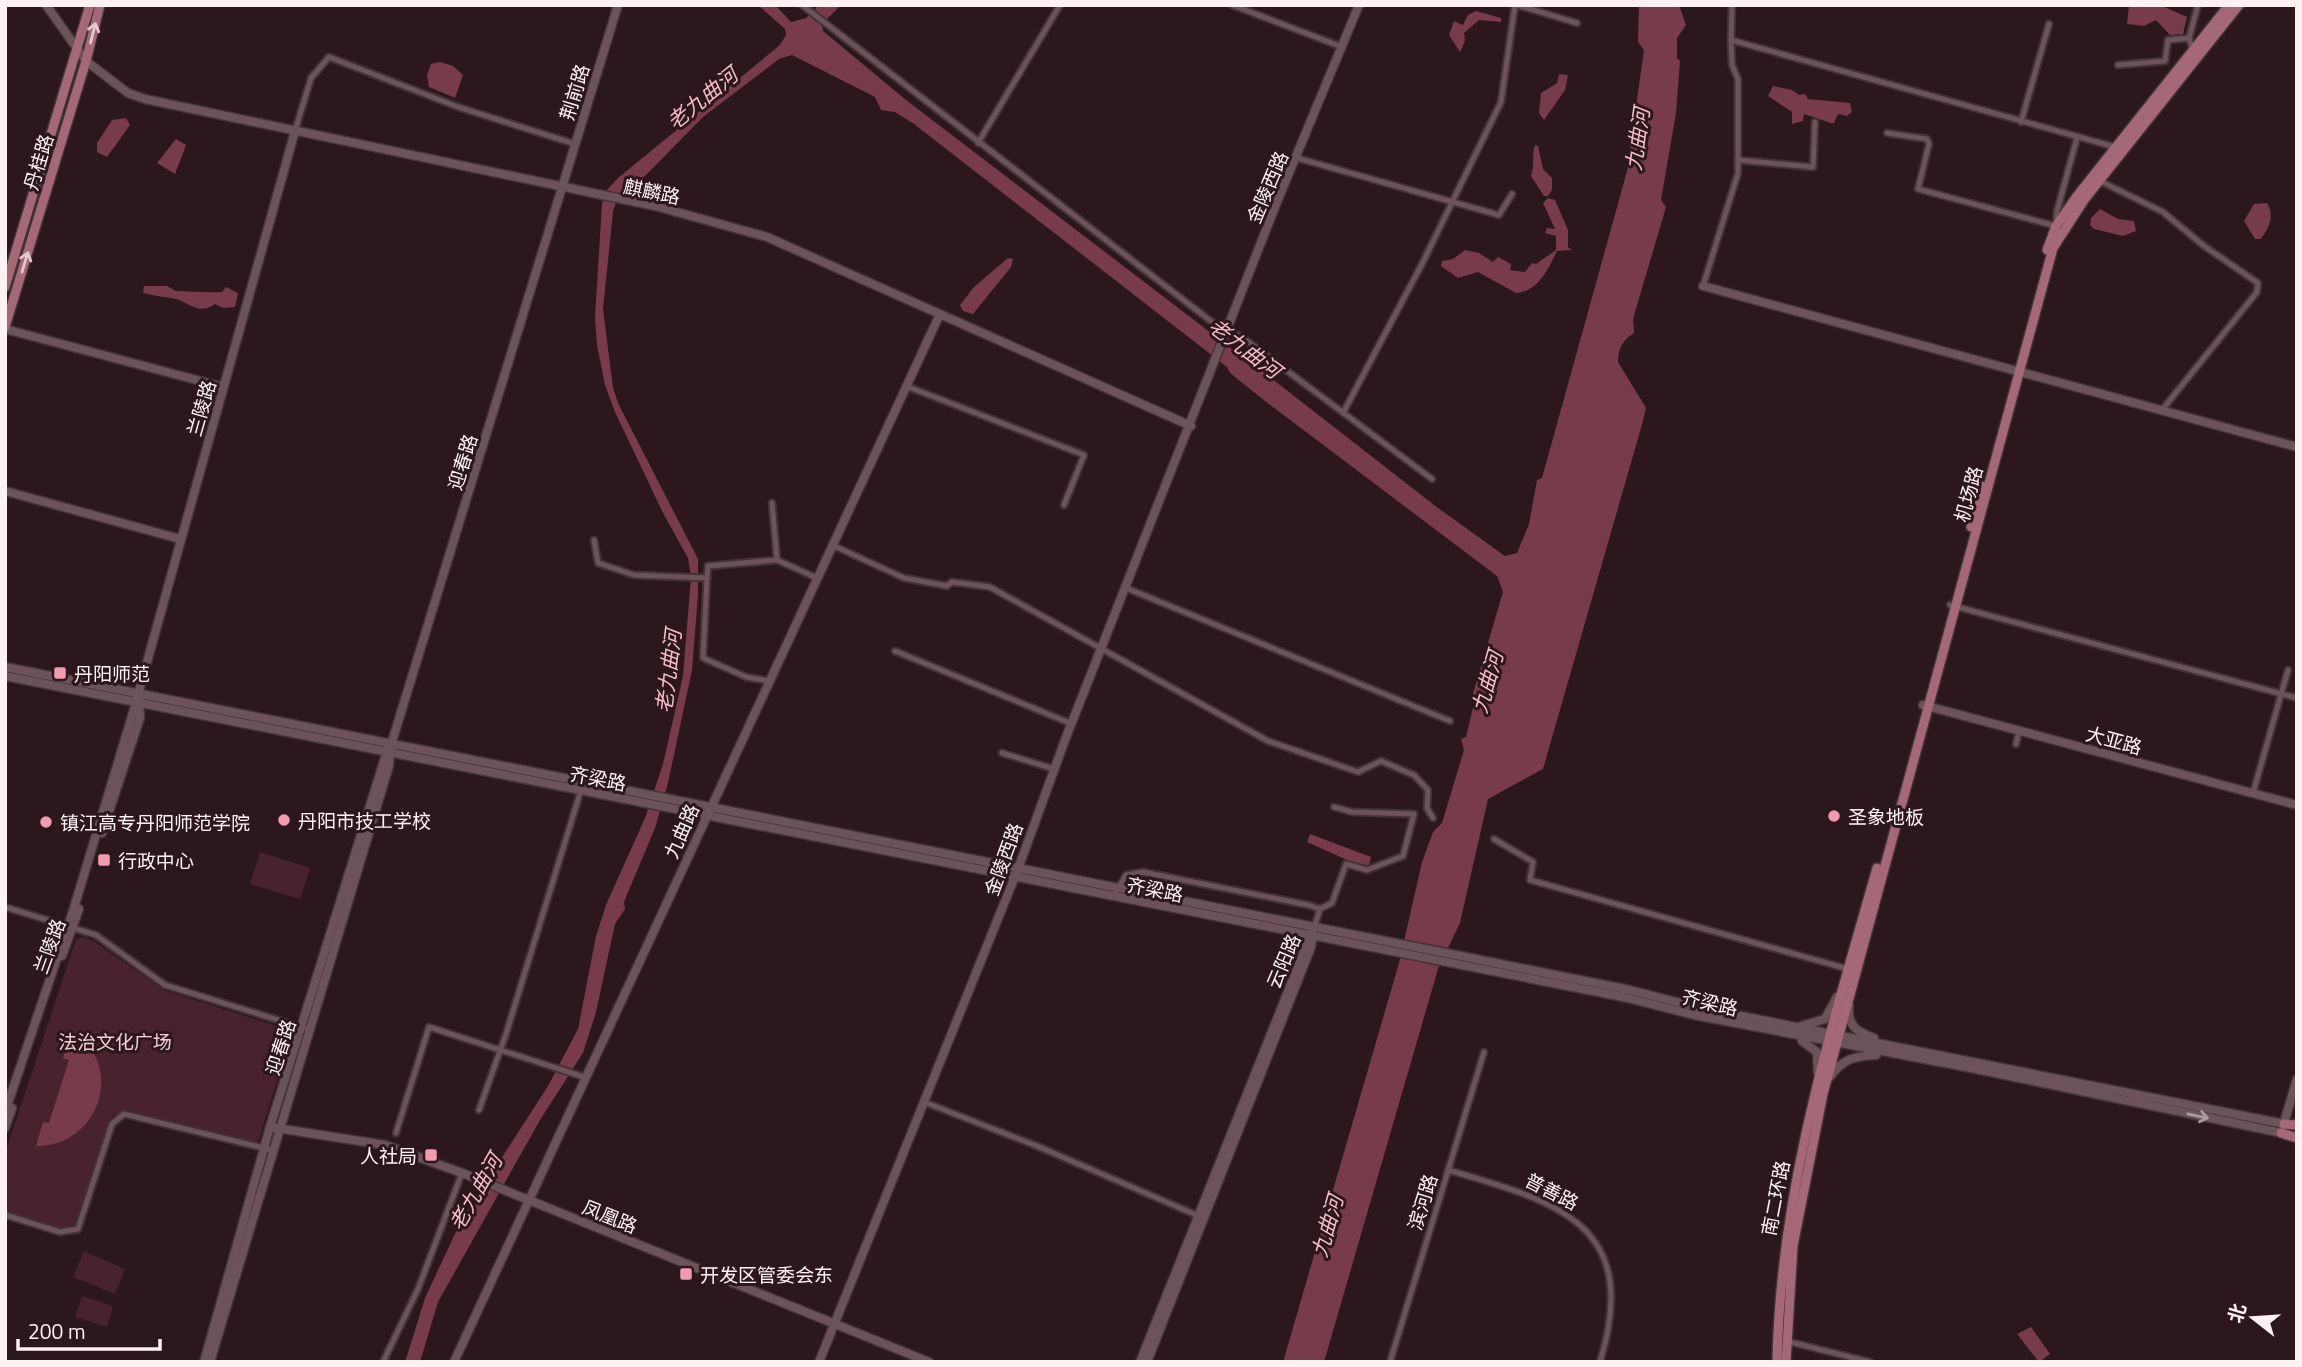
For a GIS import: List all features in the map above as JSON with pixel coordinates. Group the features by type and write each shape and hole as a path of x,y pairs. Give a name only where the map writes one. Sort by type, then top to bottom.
{"main road":[{"name":"丹桂路","path":"5,287 90,5"},
{"name":"丹桂路","path":"5,328 86,61 100,5"},
{"name":"机场路","path":"1832,1039 2056,226 2115,147 2229,5"},
{"name":"机场路","path":"2017,370 2053,248 2099,180 2239,5"},
{"name":"南二环路","path":"1777,1362 1788,1246 1832,1039"},
{"path":"2282,1128 2297,1125"},
{"path":"2282,1128 2297,1137"},
{"name":"南二环路","path":"1786,1362 1788,1246"}],"street":[{"name":"麒麟路","path":"46,5 76,51 128,93 145,99 655,206 766,237 1191,426"},
{"name":"荆前路","path":"561,187 618,5"},
{"path":"802,5 1201,314 1229,331 1432,479"},
{"path":"978,143 1060,5"},
{"path":"1233,5 1342,47"},
{"name":"金陵西路","path":"819,1362 1016,873 1101,650 1359,5"},
{"path":"1343,413 1453,202 1501,102 1516,5 1577,23"},
{"path":"1732,5 1732,65 1738,79 1738,173 1703,286 2297,447"},
{"path":"2193,50 2189,37 2198,5"},
{"path":"2021,122 2049,24"},
{"path":"2165,61 2168,40 2189,37"},
{"path":"1731,40 2115,147"},
{"path":"295,131 311,78 329,57 458,107 572,143"},
{"path":"2118,65 2165,61 2177,70"},
{"path":"1738,160 1813,167 1815,122"},
{"name":"兰陵路","path":"5,1128 137,700 295,131"},
{"path":"1887,133 1927,139 1929,144 1918,189 2056,226 2057,211 2077,138"},
{"path":"1297,158 1499,215 1512,194"},
{"path":"2099,180 2163,212 2211,251 2258,283 2257,292 2217,343 2202,355 2162,410"},
{"name":"迎春路","path":"204,1362 561,187"},
{"name":"九曲路","path":"454,1362 527,1199 940,314"},
{"path":"5,328 223,387"},
{"path":"906,386 1084,456 1064,505"},
{"path":"5,491 180,539"},
{"path":"772,503 777,560"},
{"path":"594,540 598,563 634,575 705,578"},
{"path":"832,545 904,578 947,586 952,582 990,587 1269,741 1358,772 1381,761 1414,775 1428,790 1427,808 1433,818"},
{"path":"769,681 746,677 703,659 705,578 708,566 777,560 817,578"},
{"path":"1126,588 1450,721"},
{"path":"1952,606 2297,698"},
{"path":"895,651 1072,724"},
{"name":"齐梁路","path":"5,667 137,700"},
{"path":"2253,793 2288,670"},
{"name":"齐梁路","path":"5,676 648,800"},
{"name":"大亚路","path":"1925,705 2297,805"},
{"path":"2016,744 2019,731"},
{"path":"1002,753 1054,769"},
{"name":"齐梁路","path":"532,777 580,790 666,803 1312,934 1460,960 1792,1031 2282,1128"},
{"path":"479,1110 580,790"},
{"path":"1334,807 1352,812 1414,814 1427,808"},
{"path":"1114,893 1126,875 1143,872 1320,909 1332,903 1346,864 1367,870 1403,856 1414,814"},
{"path":"1493,839 1533,862 1530,880 1849,974"},
{"path":"5,907 96,934 165,985 306,1029"},
{"path":"1312,934 1320,909"},
{"name":"兰陵路","path":"5,1112 69,926"},
{"name":"云阳路","path":"1147,1362 1312,934"},
{"path":"1821,1083 1817,1052 1792,1031 1825,1019 1849,974"},
{"path":"1849,974 1849,1013 1853,1028 1891,1050"},
{"path":"396,1133 429,1027 584,1077"},
{"path":"1821,1083 1849,1058 1891,1050"},
{"name":"滨河路","path":"1390,1362 1484,1052"},
{"path":"2282,1128 2297,1079"},
{"path":"924,1102 1037,1146 1201,1217"},
{"path":"5,1215 60,1232 78,1229 112,1124 124,1114 268,1149"},
{"name":"凤凰路","path":"275,1127 385,1146 462,1173 929,1362"},
{"name":"迎春路","path":"210,1362 268,1149"},
{"name":"普善路","path":"1448,1170 1540,1198 1577,1220 1591,1237 1602,1254 1612,1299 1611,1321 1600,1362"},
{"path":"383,1362 418,1289 462,1173"},
{"name":"云阳路","path":"1140,1362 1201,1217"},
{"path":"1786,1341 1870,1362"}],"green space":[{"path":"260,852 310,868 300,899 250,884"},
{"name":"法治文化广场","path":"84,937 94,941 164,990 292,1031 259,1140 253,1142 125,1110 113,1116 109,1123 78,1223 68,1230 5,1211 5,1153 76,939"},
{"path":"84,1251 125,1269 115,1294 73,1277"},
{"path":"82,1296 113,1306 107,1327 75,1317"}],"water":[{"name":"九曲河","path":"758,5 775,5 791,22 806,18 819,5 841,5 822,24 823,31 906,100 1215,336 1218,343 1235,350 1438,508 1505,556 1517,553 1529,524 1537,480 1542,478 1627,171 1644,50 1638,42 1639,5 1679,5 1686,25 1677,38 1677,58 1680,61 1676,113 1661,200 1666,207 1633,319 1634,333 1622,345 1618,357 1618,362 1646,408 1643,421 1543,769 1488,799 1460,923 1438,969 1324,1362 1283,1362 1399,963 1422,862 1433,832 1442,823 1464,750 1461,739 1466,737 1475,699 1472,697 1503,592 1497,576 1265,401 1230,373 1227,367 914,124 895,112 881,110 875,97 792,55 779,59 703,117 646,175 618,195 613,212 603,309 613,388 619,405 698,559 692,670 668,783 655,828 624,902 625,909 615,924 596,1012 583,1053 540,1120 438,1302 420,1362 405,1362 425,1298 461,1221 548,1086 578,1029 596,936 606,905 645,818 663,764 683,676 691,577 688,558 663,513 615,412 605,385 597,345 595,317 602,204 606,191 618,178 780,45 786,35 785,29"},
{"path":"2129,5 2160,5 2187,17 2183,34 2170,35 2156,20 2144,26 2127,24"},
{"path":"1476,11 1501,18 1501,22 1479,20 1464,33 1465,41 1460,52 1449,35 1454,21 1463,25 1468,15"},
{"path":"440,62 453,66 463,75 455,98 429,87 427,75 431,64"},
{"path":"1559,74 1568,75 1565,90 1544,120 1539,113 1541,93 1557,83"},
{"path":"1773,86 1792,90 1799,95 1805,94 1808,99 1850,103 1852,112 1847,116 1838,114 1834,123 1804,114 1803,121 1792,124 1792,112 1768,96"},
{"path":"126,118 130,125 107,157 97,152 97,143 112,120"},
{"path":"176,139 186,145 175,174 157,163"},
{"path":"1535,145 1538,146 1543,169 1552,178 1552,190 1548,196 1544,196 1531,176"},
{"path":"1548,198 1555,200 1568,230 1568,247 1572,250 1557,251 1542,278 1531,288 1516,293 1478,272 1458,278 1441,266 1442,261 1453,259 1465,250 1479,253 1493,262 1498,257 1511,264 1510,270 1525,272 1532,263 1536,264 1556,250 1556,236 1545,233 1547,228 1555,229 1543,203"},
{"path":"2267,203 2271,212 2270,221 2261,239 2255,239 2244,221 2254,204"},
{"path":"2100,209 2118,219 2134,221 2136,231 2123,236 2094,229 2090,225 2091,218"},
{"path":"1008,258 1013,259 1011,267 973,314 963,311 960,305 974,287"},
{"path":"144,286 210,292 222,292 226,287 238,293 235,307 223,308 215,304 203,309 177,299 143,293"},
{"path":"1310,834 1371,857 1369,866 1347,860 1307,842"},
{"path":"71,1032 88,1046 98,1063 101,1082 98,1101 90,1119 76,1133 58,1143 36,1146 43,1122 49,1123 69,1060 63,1058"},
{"path":"2031,1327 2050,1354 2039,1362 2017,1334"}],"place":[{"name":"丹阳师范","path":"60,673"},
{"name":"圣象地板","path":"1834,816"},
{"name":"丹阳市技工学校","path":"284,820"},
{"name":"镇江高专丹阳师范学院","path":"46,822"},
{"name":"行政中心","path":"104,860"},
{"name":"人社局","path":"431,1155"},
{"name":"开发区管委会东","path":"686,1274"}],"water label":[{"name":"老九曲河","path":"702,98"},
{"name":"老九曲河","path":"1245,348"},
{"name":"老九曲河","path":"668,671"},
{"name":"老九曲河","path":"475,1192"}]}
